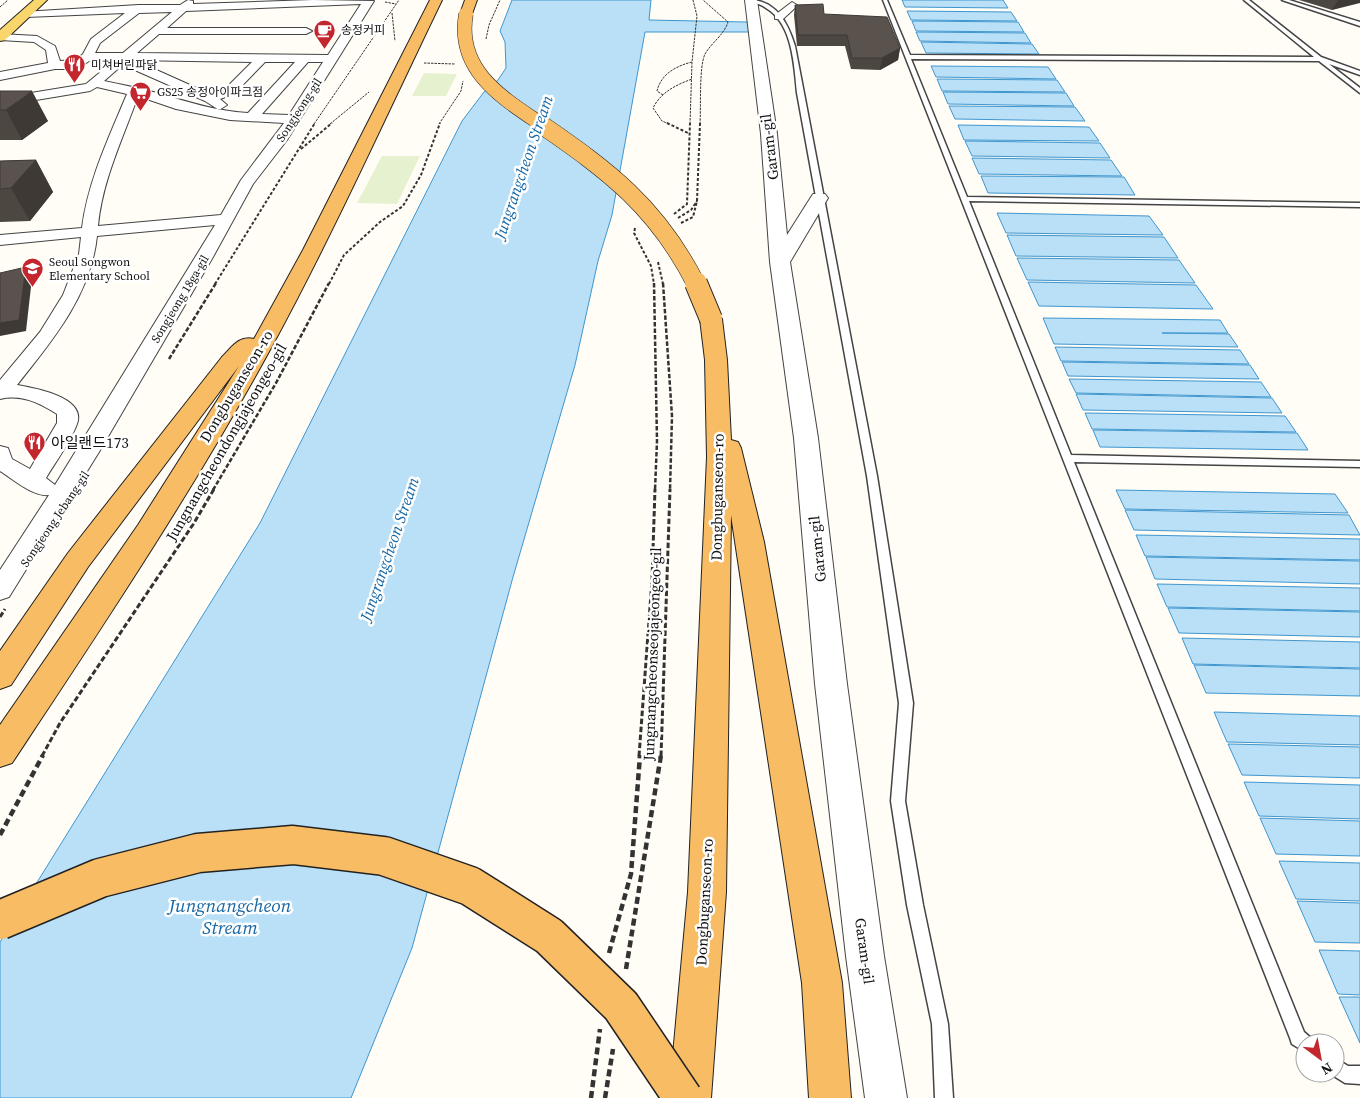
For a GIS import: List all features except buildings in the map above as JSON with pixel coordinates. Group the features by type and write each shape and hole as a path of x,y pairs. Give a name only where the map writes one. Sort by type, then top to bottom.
{"highway":[{"name":"Dongbuganseon-ro","path":"0,752 232,397 282,307 436,0"},
{"name":"Dongbuganseon-ro","path":"468,7 464,29 466,50 477,70 506,99 610,174 652,214 684,257 699,287 711,319 718,394 719,457 707,892 690,1098"},
{"path":"0,676 78,560 113,514 230,362 282,307"},
{"path":"718,394 750,542 822,983 830,1098"},
{"path":"0,920 69,889 116,872 210,850 302,844 350,849 396,859 479,890 527,918 564,947 597,978 631,1017 662,1060 684,1098"}],"main road":[{"path":"0,23 24,0"},
{"path":"0,37 40,0"}],"street":[{"path":"98,11 112,0"},
{"path":"0,76 55,65 76,65 88,56 95,41 150,0"},
{"path":"26,14 138,9 188,3 369,0"},
{"name":"Songjeong-gil","path":"227,219 246,183 280,140 369,0"},
{"name":"Garam-gil","path":"751,0 769,134 780,262 806,438 833,694 865,956 886,1098"},
{"path":"285,59 329,1"},
{"path":"200,57 256,2"},
{"path":"242,58 293,2"},
{"path":"0,102 83,89 94,84 188,3"},
{"path":"159,58 220,3"},
{"path":"779,16 792,5"},
{"path":"156,31 266,31 311,24"},
{"path":"0,37 42,41 51,48 55,65"},
{"path":"88,56 124,58 332,59"},
{"path":"210,98 230,91 262,58"},
{"path":"252,117 304,59"},
{"path":"112,68 139,67 210,98 221,105 208,112"},
{"path":"94,84 134,91 181,106 208,112 292,119"},
{"path":"1,390 47,335 72,295 87,254 92,208 106,164 134,91"},
{"path":"780,262 820,198"},
{"path":"0,240 227,219"},
{"name":"Songjeong 18ga-gil","path":"3,599 61,496 227,219"},
{"path":"1,390 41,395 66,411 67,423 16,475"},
{"path":"0,454 2,463 16,475 61,496"}],"lane":[{"path":"751,0 768,6 779,16 794,50 872,476 906,704 898,801 915,905 940,1024 944,1098"},
{"path":"885,0 1296,1033"},
{"path":"1246,0 1360,91"},
{"path":"1284,0 1360,24"},
{"path":"907,57 1322,59 1360,73"},
{"path":"964,199 1360,205"},
{"path":"1067,458 1360,464"},
{"path":"1345,1074 1360,1075"}],"path":[{"path":"0,7 8,0"},
{"path":"169,360 297,152 399,0"},
{"path":"486,42 487,30 500,0"},
{"path":"671,215 687,204 692,62 697,16 693,0"},
{"path":"697,201 702,65 704,56 726,30 728,22 703,0"},
{"path":"392,12 395,42"},
{"path":"663,95 657,91 662,78 679,66 692,62"},
{"path":"420,63 450,63 460,66"},
{"name":"Jungnangcheondongjajeongeo-gil","path":"0,835 60,723 194,523 276,383 344,255 380,222 403,206 421,175 440,122 461,91 462,76"},
{"path":"690,134 670,126 656,114 653,108 656,100 692,79"},
{"path":"297,152 372,90"},
{"path":"607,960 631,874 652,580 657,441 655,291 652,266 647,262 634,233 635,228 642,225"},
{"name":"Jungnangcheonseojajeongeo-gil","path":"625,975 662,751 672,416 663,277 656,254"},
{"path":"0,617 3,599"},
{"path":"605,1098 614,1041"}],"green space":[{"path":"424,73 457,74 446,96 412,96"},
{"path":"382,156 420,156 397,204 357,203"}],"water":[{"name":"Jungnangcheon Stream","path":"512,0 651,0 649,20 747,22 750,32 645,32 612,215 598,261 575,365 513,577 412,948 351,1098 0,1098 0,942 260,523 462,121 484,92 498,80 506,68 505,42 500,31"},
{"path":"902,0 1003,0 1008,8 905,7"},
{"path":"907,11 1011,12 1017,21 911,20"},
{"path":"912,21 1018,22 1024,32 916,31"},
{"path":"916,32 1025,33 1031,43 920,41"},
{"path":"921,42 1032,44 1039,54 926,53"},
{"path":"931,66 1048,67 1056,79 936,77"},
{"path":"937,79 1057,80 1065,92 942,91"},
{"path":"943,92 1066,93 1074,106 948,104"},
{"path":"949,106 1075,107 1085,121 955,119"},
{"path":"958,125 1089,127 1099,141 964,140"},
{"path":"965,141 1100,143 1110,158 972,156"},
{"path":"972,158 1111,160 1122,176 979,174"},
{"path":"981,176 1124,177 1135,195 988,193"},
{"path":"997,213 1149,216 1163,235 1006,233"},
{"path":"1007,235 1164,237 1178,258 1016,256"},
{"path":"1017,258 1179,260 1195,283 1027,280"},
{"path":"1028,282 1196,285 1213,309 1039,306"},
{"path":"1043,318 1220,320 1228,333 1162,333 1229,334 1238,347 1054,344"},
{"path":"1055,347 1240,350 1249,364 1061,361"},
{"path":"1062,362 1250,365 1259,379 1068,376"},
{"path":"1069,379 1261,382 1271,397 1076,393"},
{"path":"1076,394 1272,398 1282,413 1083,410"},
{"path":"1085,413 1285,416 1296,432 1092,429"},
{"path":"1093,430 1297,433 1308,450 1100,447"},
{"path":"1116,490 1335,494 1348,513 1125,509"},
{"path":"1125,510 1349,515 1360,535 1134,530"},
{"path":"1136,535 1360,539 1360,560 1145,556"},
{"path":"1146,557 1360,561 1360,584 1155,579"},
{"path":"1157,584 1360,588 1360,611 1167,607"},
{"path":"1168,608 1360,612 1360,637 1179,633"},
{"path":"1182,638 1360,642 1360,668 1193,664"},
{"path":"1194,665 1360,669 1360,696 1206,693"},
{"path":"1214,712 1360,716 1360,745 1227,742"},
{"path":"1228,744 1360,747 1360,778 1242,775"},
{"path":"1244,782 1360,785 1360,819 1259,816"},
{"path":"1260,818 1360,821 1360,856 1276,854"},
{"path":"1279,861 1360,863 1360,901 1296,899"},
{"path":"1297,901 1360,903 1360,943 1315,942"},
{"path":"1319,950 1360,951 1360,995 1338,994"},
{"path":"1339,997 1360,997 1360,1043"}],"place":[{"name":"송정커피","path":"325,49"},
{"name":"미쳐버린파닭","path":"75,84"},
{"name":"GS25 송정아이파크점","path":"141,111"},
{"name":"Seoul Songwon Elementary School","path":"33,288"},
{"name":"아일랜드173","path":"35,461"}],"water label":[{"name":"Jungrangcheon Stream","path":"523,167"},
{"name":"Jungrangcheon Stream","path":"389,549"}]}
